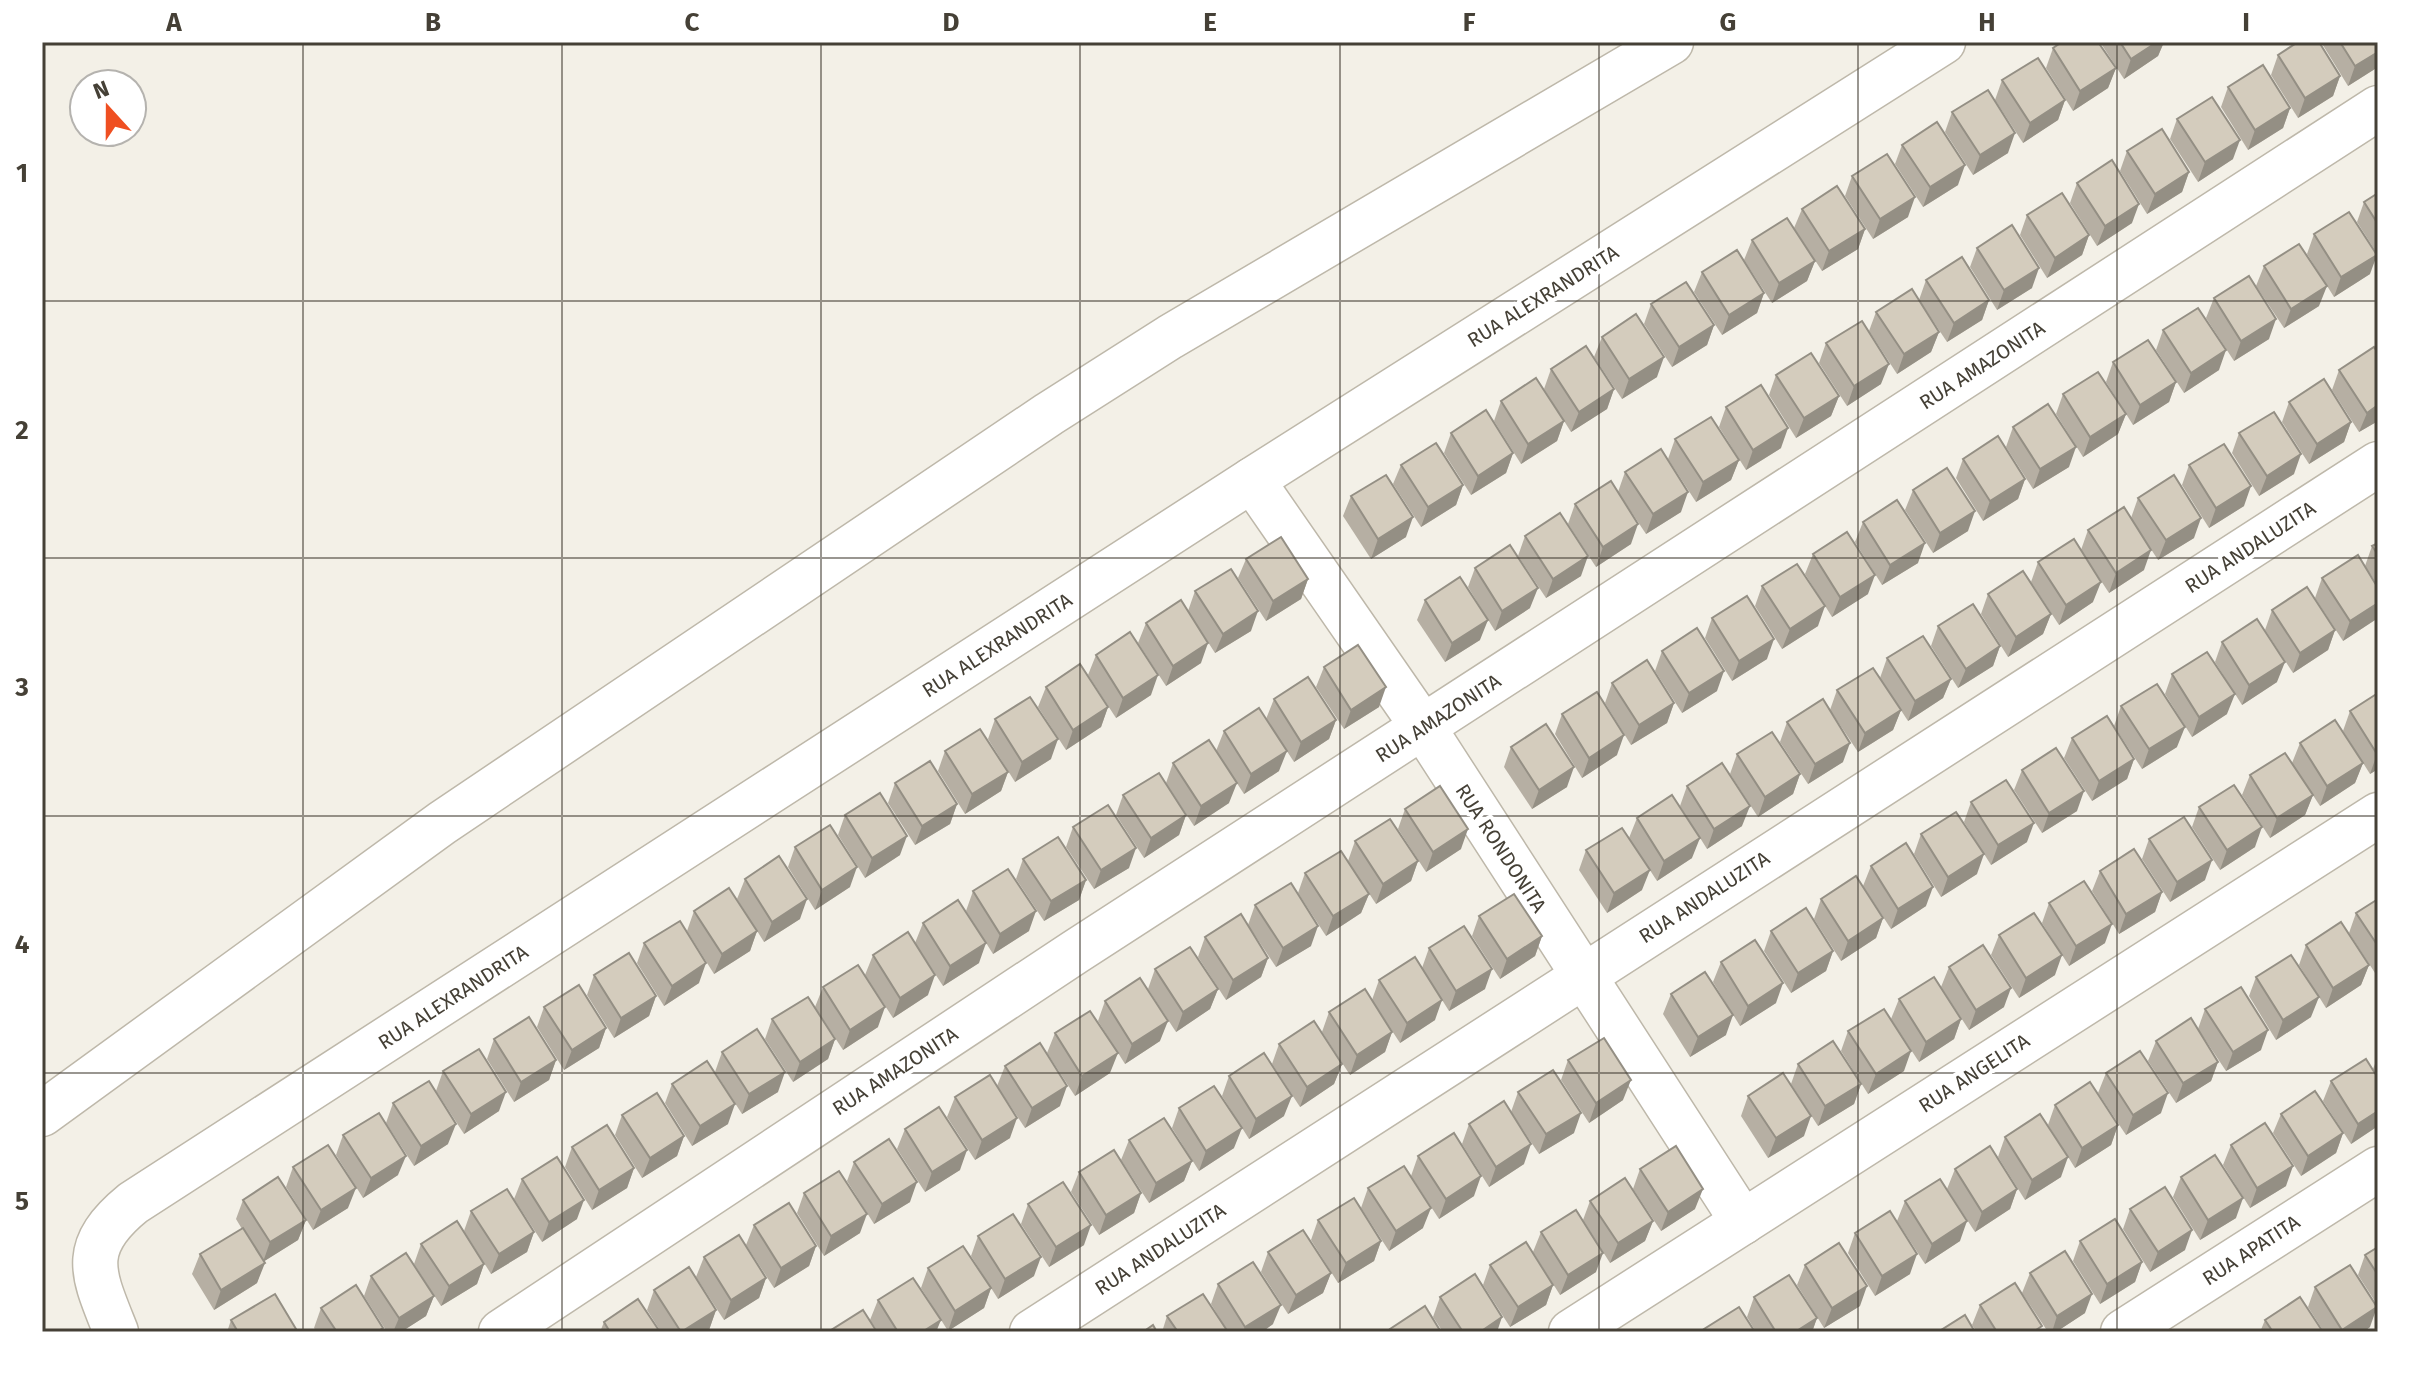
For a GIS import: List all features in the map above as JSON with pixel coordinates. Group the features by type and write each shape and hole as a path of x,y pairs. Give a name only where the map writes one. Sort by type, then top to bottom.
{"street":[{"path":"42,1114 442,823 1049,414 1170,337 1671,42"},
{"name":"RUA ALEXRANDRITA","path":"116,1332 95,1280 94,1254 101,1236 133,1203 1252,480 1943,42"},
{"name":"RUA AMAZONITA","path":"501,1332 1423,727 2378,108"},
{"name":"RUA ANDALUZITA","path":"1032,1332 2378,464"},
{"name":"RUA RONDONITA","path":"1252,480 1423,727 1743,1222"},
{"name":"RUA ANGELITA","path":"1571,1332 2378,815"},
{"name":"RUA APATITA","path":"2123,1332 2378,1169"}],"building":[{"path":"2062,42 2098,42 2116,68 2080,91 2053,48"},
{"path":"2120,42 2157,42 2131,59"},
{"path":"2298,42 2319,42 2340,76 2305,98 2278,55"},
{"path":"2340,42 2378,42 2378,52 2355,66"},
{"path":"2038,58 2065,100 2030,123 2002,80"},
{"path":"2263,65 2290,108 2255,130 2228,87"},
{"path":"1988,90 2015,133 1980,155 1952,112"},
{"path":"2212,97 2240,140 2205,162 2177,119"},
{"path":"1937,122 1965,165 1930,187 1902,145"},
{"path":"2162,129 2189,172 2155,194 2127,151"},
{"path":"1887,154 1915,197 1880,219 1852,176"},
{"path":"2112,160 2139,204 2105,226 2077,183"},
{"path":"1837,186 1865,229 1829,251 1802,209"},
{"path":"2062,193 2089,235 2055,258 2027,215"},
{"path":"2378,193 2378,224 2364,202"},
{"path":"2349,212 2377,255 2341,277 2314,234"},
{"path":"1787,218 1815,261 1779,283 1752,240"},
{"path":"2012,225 2039,268 2004,290 1977,248"},
{"path":"2299,244 2327,286 2291,309 2264,266"},
{"path":"1737,250 1764,293 1729,315 1702,272"},
{"path":"1962,257 1989,300 1954,323 1926,280"},
{"path":"2249,276 2276,319 2241,341 2214,298"},
{"path":"1686,282 1714,325 1679,347 1651,304"},
{"path":"1912,289 1939,332 1904,354 1876,312"},
{"path":"2198,308 2226,350 2191,373 2163,330"},
{"path":"1636,314 1664,357 1629,379 1602,337"},
{"path":"1862,321 1889,364 1854,386 1826,343"},
{"path":"2148,340 2176,382 2140,405 2113,362"},
{"path":"1586,346 1614,389 1579,412 1551,369"},
{"path":"2374,347 2378,353 2378,405 2367,413 2339,370"},
{"path":"1811,353 1839,396 1804,418 1776,375"},
{"path":"2098,372 2126,414 2090,437 2063,394"},
{"path":"1536,378 1564,421 1528,444 1501,401"},
{"path":"2324,379 2351,422 2317,444 2289,402"},
{"path":"1761,385 1788,428 1753,450 1726,407"},
{"path":"2048,404 2076,447 2040,469 2013,427"},
{"path":"1486,410 1513,453 1478,476 1451,433"},
{"path":"2274,412 2301,454 2267,476 2239,433"},
{"path":"1711,417 1739,460 1703,482 1675,439"},
{"path":"1998,436 2025,479 1990,501 1963,459"},
{"path":"1436,443 1463,485 1428,507 1401,465"},
{"path":"2224,444 2251,486 2216,508 2189,465"},
{"path":"1661,449 1688,492 1653,514 1625,472"},
{"path":"1947,468 1975,511 1940,533 1913,490"},
{"path":"1386,475 1413,517 1378,539 1351,496"},
{"path":"2174,475 2201,518 2166,540 2138,498"},
{"path":"1611,481 1638,524 1603,547 1575,504"},
{"path":"1897,500 1925,543 1890,565 1863,522"},
{"path":"2124,507 2151,550 2116,573 2088,530"},
{"path":"1560,513 1588,556 1553,579 1525,536"},
{"path":"1847,532 1875,575 1840,597 1813,554"},
{"path":"1281,537 1308,579 1273,601 1246,559"},
{"path":"2074,539 2101,582 2066,605 2038,562"},
{"path":"1510,545 1538,588 1502,611 1475,568"},
{"path":"2358,555 2378,588 2378,603 2350,621 2322,578"},
{"path":"1797,564 1825,606 1790,629 1762,586"},
{"path":"1231,569 1258,611 1223,634 1195,591"},
{"path":"2023,571 2051,614 2016,637 1988,594"},
{"path":"1460,577 1488,620 1452,643 1425,600"},
{"path":"2307,587 2335,630 2300,653 2272,610"},
{"path":"1747,596 1774,639 1739,661 1712,618"},
{"path":"1181,600 1208,643 1173,666 1146,623"},
{"path":"1973,604 2000,646 1966,669 1938,626"},
{"path":"2257,619 2285,662 2249,685 2222,642"},
{"path":"1697,628 1724,671 1689,693 1662,651"},
{"path":"1130,632 1158,675 1123,698 1096,655"},
{"path":"1923,636 1951,679 1915,701 1887,658"},
{"path":"1358,645 1386,687 1351,710 1324,667"},
{"path":"2207,652 2235,694 2199,717 2172,674"},
{"path":"1647,660 1674,703 1639,725 1612,683"},
{"path":"1080,664 1108,707 1073,730 1046,687"},
{"path":"1873,668 1901,710 1865,733 1837,690"},
{"path":"1308,677 1336,720 1301,742 1274,699"},
{"path":"2157,684 2185,727 2149,749 2121,706"},
{"path":"1597,692 1624,735 1589,758 1562,714"},
{"path":"2378,693 2378,754 2377,754 2350,711"},
{"path":"1030,697 1058,739 1022,762 995,719"},
{"path":"1823,699 1850,743 1815,764 1787,722"},
{"path":"1259,708 1287,751 1251,774 1224,731"},
{"path":"2107,716 2134,759 2099,781 2072,738"},
{"path":"2335,720 2363,763 2327,786 2300,743"},
{"path":"1546,724 1574,767 1539,790 1511,747"},
{"path":"980,729 1008,772 972,794 945,751"},
{"path":"1772,732 1800,774 1765,797 1737,754"},
{"path":"1209,740 1237,783 1201,806 1173,763"},
{"path":"2056,748 2084,791 2049,813 2022,770"},
{"path":"2285,753 2313,795 2277,818 2250,775"},
{"path":"930,761 957,804 922,826 895,783"},
{"path":"1722,763 1750,806 1714,829 1687,786"},
{"path":"1159,773 1186,815 1151,838 1123,795"},
{"path":"2006,780 2034,823 1998,845 1971,802"},
{"path":"2234,785 2262,827 2227,850 2199,807"},
{"path":"1440,786 1468,829 1433,852 1405,809"},
{"path":"880,793 907,836 872,858 845,815"},
{"path":"1672,795 1700,838 1664,861 1637,818"},
{"path":"1108,805 1136,848 1101,870 1073,827"},
{"path":"1956,812 1984,854 1948,877 1921,834"},
{"path":"2184,817 2212,860 2177,882 2149,839"},
{"path":"1390,819 1418,861 1383,884 1355,841"},
{"path":"830,825 857,867 822,890 795,847"},
{"path":"1622,828 1650,870 1614,893 1586,850"},
{"path":"1058,837 1086,880 1051,901 1023,859"},
{"path":"1906,843 1933,887 1898,909 1871,866"},
{"path":"2134,849 2162,892 2126,914 2100,871"},
{"path":"1341,851 1369,894 1333,916 1305,873"},
{"path":"779,856 807,899 772,922 745,879"},
{"path":"1008,869 1036,911 1000,934 973,891"},
{"path":"1856,876 1883,918 1848,941 1821,899"},
{"path":"2084,881 2112,924 2076,946 2049,903"},
{"path":"1291,883 1318,926 1283,948 1255,905"},
{"path":"729,888 757,931 722,954 694,911"},
{"path":"1514,894 1542,936 1507,959 1479,916"},
{"path":"2378,899 2378,946 2356,913"},
{"path":"958,900 986,943 950,966 923,923"},
{"path":"1806,908 1833,951 1798,973 1771,931"},
{"path":"2034,913 2062,955 2026,978 1999,935"},
{"path":"1241,914 1268,958 1233,980 1205,937"},
{"path":"680,921 706,963 672,986 644,943"},
{"path":"2341,922 2369,965 2333,988 2306,945"},
{"path":"1464,926 1492,969 1456,991 1429,948"},
{"path":"908,932 935,975 900,998 873,955"},
{"path":"1755,940 1783,983 1748,1006 1721,962"},
{"path":"1983,945 2011,988 1976,1010 1949,967"},
{"path":"1190,947 1218,989 1183,1012 1155,969"},
{"path":"629,953 656,996 621,1018 594,975"},
{"path":"2291,955 2319,997 2283,1020 2256,977"},
{"path":"1415,957 1442,1000 1407,1023 1379,980"},
{"path":"858,965 885,1007 850,1030 823,987"},
{"path":"1705,972 1733,1015 1698,1037 1671,994"},
{"path":"1934,977 1961,1019 1926,1042 1899,999"},
{"path":"1140,978 1168,1021 1132,1044 1105,1001"},
{"path":"579,985 606,1028 572,1050 544,1007"},
{"path":"2241,987 2268,1030 2233,1052 2205,1009"},
{"path":"1365,989 1392,1032 1357,1055 1329,1012"},
{"path":"808,997 835,1039 800,1062 772,1019"},
{"path":"1884,1009 1911,1051 1876,1074 1848,1031"},
{"path":"1090,1011 1118,1053 1082,1076 1055,1033"},
{"path":"529,1017 556,1060 521,1082 494,1039"},
{"path":"2191,1018 2218,1062 2183,1083 2156,1041"},
{"path":"1314,1021 1342,1064 1307,1087 1279,1044"},
{"path":"757,1029 785,1072 749,1094 722,1052"},
{"path":"1604,1038 1631,1080 1596,1103 1568,1060"},
{"path":"1833,1041 1861,1084 1825,1106 1798,1064"},
{"path":"1040,1043 1067,1086 1032,1108 1005,1066"},
{"path":"479,1049 506,1092 471,1114 443,1071"},
{"path":"2140,1051 2168,1093 2133,1115 2106,1073"},
{"path":"1264,1053 1292,1096 1256,1119 1229,1076"},
{"path":"2366,1059 2378,1078 2378,1111 2358,1124 2331,1081"},
{"path":"707,1061 735,1104 700,1126 672,1084"},
{"path":"1553,1070 1581,1113 1546,1134 1518,1092"},
{"path":"1783,1073 1811,1116 1776,1138 1748,1096"},
{"path":"990,1075 1017,1118 982,1140 955,1097"},
{"path":"429,1081 456,1124 421,1146 393,1103"},
{"path":"2090,1082 2118,1125 2082,1148 2055,1105"},
{"path":"1214,1086 1242,1128 1206,1151 1179,1108"},
{"path":"2315,1091 2343,1133 2308,1156 2281,1114"},
{"path":"657,1093 684,1136 650,1158 622,1115"},
{"path":"1504,1101 1531,1144 1496,1167 1469,1124"},
{"path":"939,1107 967,1150 932,1172 905,1129"},
{"path":"379,1113 406,1156 371,1178 343,1135"},
{"path":"2040,1114 2068,1157 2032,1180 2005,1137"},
{"path":"1164,1118 1192,1161 1156,1183 1129,1140"},
{"path":"2265,1123 2293,1166 2257,1188 2231,1145"},
{"path":"607,1125 634,1168 599,1190 572,1147"},
{"path":"1454,1133 1481,1176 1446,1199 1418,1156"},
{"path":"889,1139 917,1182 882,1204 854,1162"},
{"path":"328,1145 356,1188 321,1210 293,1167"},
{"path":"1676,1146 1703,1189 1668,1212 1640,1169"},
{"path":"1990,1146 2017,1189 1982,1212 1955,1169"},
{"path":"1114,1150 1141,1193 1106,1215 1079,1172"},
{"path":"2215,1155 2243,1198 2208,1220 2181,1177"},
{"path":"557,1157 584,1200 549,1222 522,1179"},
{"path":"1404,1166 1431,1208 1396,1231 1368,1188"},
{"path":"839,1171 867,1214 831,1236 804,1193"},
{"path":"278,1177 306,1220 270,1242 243,1200"},
{"path":"1625,1178 1653,1221 1618,1243 1590,1201"},
{"path":"1940,1179 1967,1221 1932,1244 1905,1201"},
{"path":"1063,1182 1091,1225 1056,1247 1028,1204"},
{"path":"2165,1187 2192,1230 2158,1252 2130,1209"},
{"path":"507,1189 534,1232 499,1254 471,1211"},
{"path":"1354,1198 1381,1241 1346,1263 1318,1220"},
{"path":"789,1203 816,1246 781,1268 754,1225"},
{"path":"1576,1210 1603,1253 1568,1275 1541,1232"},
{"path":"1890,1211 1917,1254 1882,1276 1855,1233"},
{"path":"1013,1214 1041,1257 1005,1279 978,1236"},
{"path":"2115,1219 2142,1262 2107,1284 2080,1241"},
{"path":"457,1221 484,1264 449,1286 421,1244"},
{"path":"243,1228 265,1263 221,1290 200,1254"},
{"path":"1303,1230 1331,1273 1296,1295 1268,1252"},
{"path":"739,1235 766,1278 731,1300 704,1257"},
{"path":"1526,1242 1553,1285 1518,1307 1490,1265"},
{"path":"1839,1243 1867,1286 1832,1308 1805,1265"},
{"path":"963,1246 991,1288 955,1311 928,1268"},
{"path":"2378,1247 2378,1275 2365,1255"},
{"path":"2065,1251 2092,1294 2057,1316 2030,1273"},
{"path":"406,1253 434,1296 399,1318 371,1276"},
{"path":"1253,1262 1281,1305 1245,1327 1218,1284"},
{"path":"2350,1265 2377,1307 2342,1330 2315,1287"},
{"path":"689,1267 716,1310 681,1332 654,1290"},
{"path":"1475,1274 1502,1317 1480,1332 1463,1332 1440,1297"},
{"path":"1789,1275 1817,1318 1795,1332 1776,1332 1754,1297"},
{"path":"913,1278 941,1320 922,1332 898,1332 878,1300"},
{"path":"2015,1283 2042,1326 2033,1332 1997,1332 1980,1305"},
{"path":"356,1285 383,1328 377,1332 337,1332 321,1308"},
{"path":"275,1294 296,1329 292,1332 238,1332 231,1320"},
{"path":"1203,1294 1228,1332 1178,1332 1167,1316"},
{"path":"2300,1297 2323,1332 2273,1332 2265,1320"},
{"path":"638,1299 660,1332 610,1332 604,1322"},
{"path":"1425,1306 1441,1332 1392,1332 1390,1329"},
{"path":"1739,1307 1755,1332 1706,1332 1704,1329"},
{"path":"863,1310 877,1332 828,1332"},
{"path":"1965,1315 1975,1332 1938,1332"},
{"path":"1153,1325 1157,1332 1143,1332"}]}
